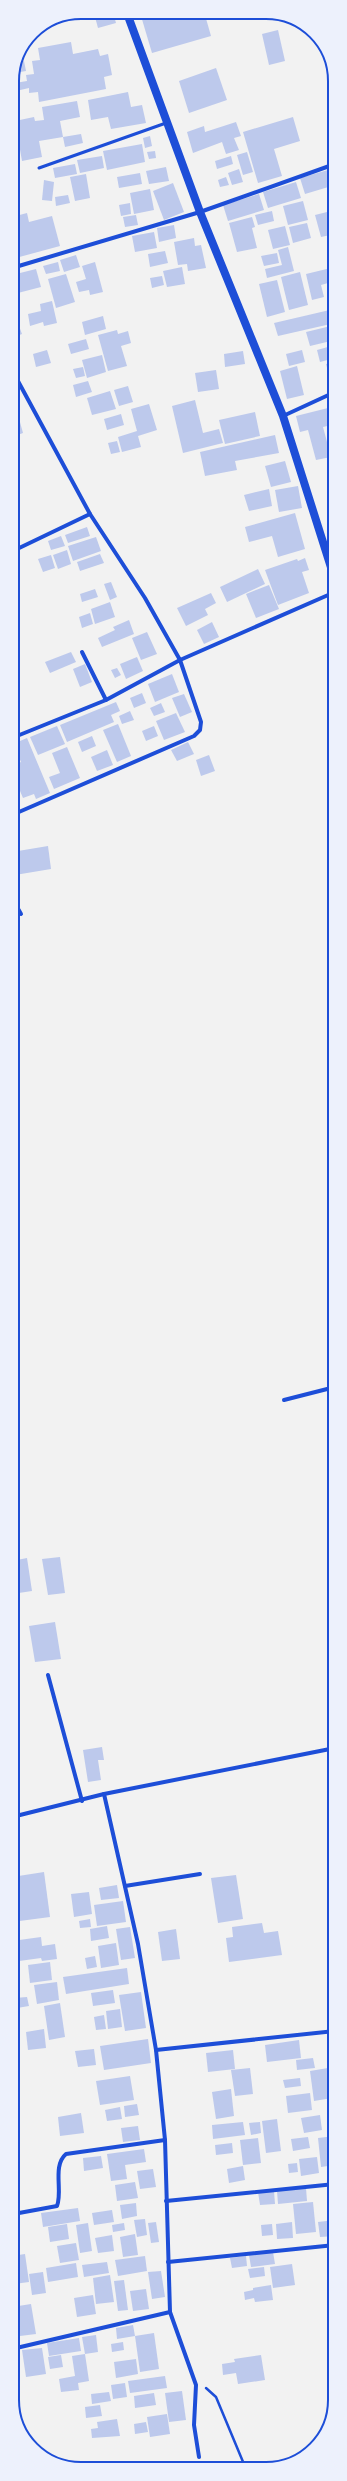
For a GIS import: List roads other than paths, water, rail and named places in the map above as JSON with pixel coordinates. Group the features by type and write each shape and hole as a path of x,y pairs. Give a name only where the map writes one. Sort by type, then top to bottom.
{"main road":[{"path":"129,19 166,124 200,212 283,416 328,558"}],"street":[{"path":"19,266 200,212 328,166"},
{"path":"19,383 90,514 145,598 180,660 201,722 198,733 19,812"},
{"path":"283,416 328,395"},
{"path":"19,548 90,514"},
{"path":"19,735 106,700 180,660 328,595"},
{"path":"82,652 106,700"},
{"path":"19,910 21,914"},
{"path":"284,1400 328,1389"},
{"path":"48,1675 82,1800"},
{"path":"19,1815 104,1794 328,1749"},
{"path":"104,1794 138,1944 156,2050 164,2140 170,2312 196,2385 194,2425 199,2457"},
{"path":"125,1886 200,1874"},
{"path":"156,2050 328,2031"},
{"path":"19,2213 57,2206 60,2199 60,2161 66,2154 164,2140"},
{"path":"166,2201 328,2185"},
{"path":"168,2262 328,2246"},
{"path":"19,2347 170,2312"}],"lane":[{"path":"38,168 166,124"}]}
